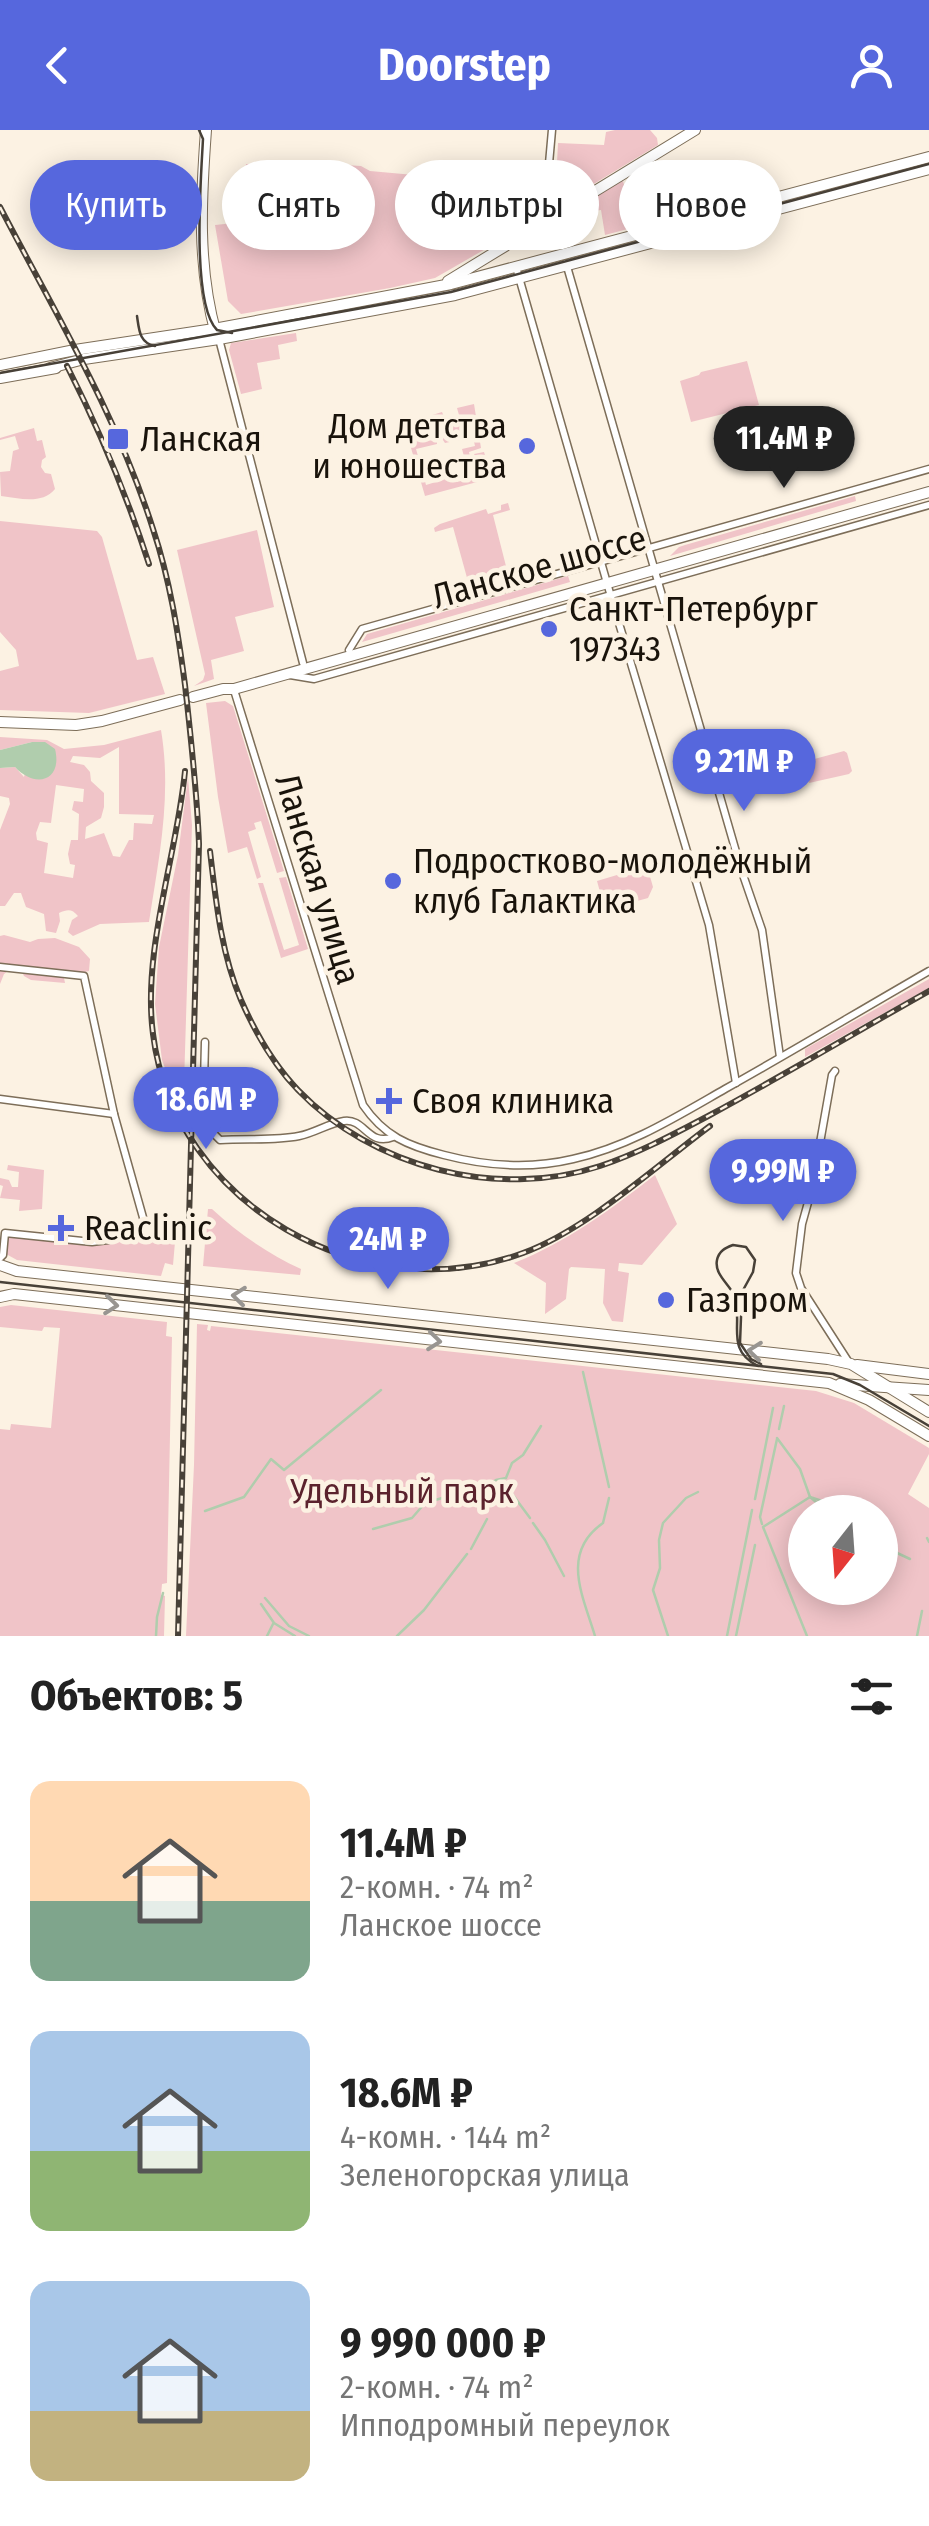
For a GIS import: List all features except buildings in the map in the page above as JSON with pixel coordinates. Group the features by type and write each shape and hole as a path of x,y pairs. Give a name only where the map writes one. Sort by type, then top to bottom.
{"main road":[{"path":"206,130 200,237 216,334"},
{"path":"599,189 695,130"},
{"path":"0,365 62,364 95,354 437,293 929,156"},
{"path":"565,260 929,169"},
{"path":"437,293 503,250"},
{"path":"0,378 48,363"},
{"name":"Ланское шоссе","path":"193,697 656,572 929,488"},
{"name":"Ланское шоссе","path":"228,689 233,683 348,650 607,585"},
{"path":"0,719 102,721 180,700"},
{"path":"0,1262 17,1271 811,1357 929,1374"},
{"path":"0,1297 14,1294 829,1383 929,1390"},
{"path":"334,1330 336,1306"},
{"path":"851,1364 929,1412"},
{"path":"829,1383 929,1436"},
{"path":"886,1410 879,1403 882,1393 898,1394"}],"street":[{"path":"549,160 552,130"},
{"path":"565,260 762,930 780,1057"},
{"path":"518,273 709,926 736,1083"},
{"path":"216,334 304,663"},
{"path":"348,650 362,629 929,469"},
{"path":"656,572 929,506"},
{"name":"Ланская улица","path":"228,689 354,1083 363,1105 378,1125"},
{"path":"0,967 84,976 114,1114 144,1221 141,1228 92,1242 5,1233 0,1262"},
{"path":"366,1132 378,1125 393,1137 432,1152 500,1164 537,1164 601,1152 652,1130 929,971"},
{"path":"205,1042 203,1123 220,1140 299,1136 348,1120 383,1140 393,1137"},
{"path":"835,1071 802,1224 796,1273 801,1288 851,1364"},
{"path":"0,1100 114,1114"}],"green space":[{"path":"650,130 658,145 633,160 619,160 619,169 599,181 599,160 557,160 558,143 604,145 606,132"},
{"path":"375,171 395,173 395,250 484,250 435,278 241,314 228,301 215,225 222,224 222,250 375,250"},
{"path":"619,183 619,231 605,235 599,193"},
{"path":"296,333 297,341 278,345 280,359 257,363 262,389 241,394 229,350 231,343"},
{"path":"747,361 759,405 691,422 680,381"},
{"path":"474,404 481,448 469,452 474,474 469,475 462,449 475,446 473,437 445,443 406,433 403,424 442,412 445,419 459,415 457,408"},
{"path":"34,428 46,457 41,467 51,474 55,489 37,499 1,496 0,472 10,471 13,451 19,449 15,436 0,438"},
{"path":"412,436 437,442 416,449 426,485 455,476 457,482 480,476 474,454 484,452 492,478 425,496 409,441"},
{"path":"855,496 856,501 670,556 685,545"},
{"path":"508,503 510,510 493,515 508,574 469,585 453,527 435,532 434,528 486,509 488,514 501,510 501,505"},
{"path":"0,521 97,531 137,660 153,657 165,694 89,713 0,710 0,671 19,666 16,650 0,632"},
{"path":"257,530 274,607 235,617 244,651 211,660 214,679 194,686 205,674 177,550"},
{"path":"568,576 570,582 362,642 367,634"},
{"path":"225,701 233,706 284,871 277,873 261,821 254,823 256,829 248,832 261,877 257,879 247,847 228,853 206,703"},
{"path":"161,730 165,802 149,922 100,924 73,936 68,932 78,916 67,910 59,913 56,933 46,931 44,914 26,907 21,893 14,893 5,906 0,906 0,830 10,804 9,798 0,796 0,768 15,767 24,777 32,742 0,750 0,737 47,740 64,749 104,745","holes":["119,747 119,814 154,815 152,824 134,823 133,840 129,840 120,857 113,856 104,833 85,839 86,827 101,818 104,793 91,781 84,765 70,762 73,756 100,758","56,785 84,789 83,802 74,801 72,810 79,814 78,840 71,840 68,854 70,864 75,865 73,878 44,873 48,843 37,840 40,822 51,823"]},
{"path":"844,751 852,771 849,774 809,783 804,766 807,761"},
{"path":"188,777 192,825 183,1116 162,1060 155,1004 159,947 178,855"},
{"path":"647,866 653,887 648,898 605,910 597,881"},
{"path":"286,877 308,949 281,958 258,883 263,883 284,950 299,945 279,878"},
{"path":"0,936 30,942 55,938 79,947 90,959 89,971 70,971 65,983 31,980 20,968 13,967 0,984"},
{"path":"929,979 929,988 805,1057 805,1049"},
{"path":"8,1165 44,1170 42,1209 19,1211 20,1200 0,1198 0,1178 18,1187 19,1172 7,1170"},
{"path":"655,1175 677,1224 642,1265 619,1263 618,1271 629,1273 623,1322 612,1321 603,1303 605,1269 571,1267 566,1299 545,1314 546,1283 514,1263 570,1235"},
{"path":"208,1209 265,1250 301,1269 300,1275 203,1266"},
{"path":"138,1232 147,1240 175,1242 173,1265 165,1263 161,1276 17,1260 6,1254 7,1236 91,1245 110,1243"},
{"path":"0,1307 167,1322 166,1336 172,1337 167,1583 162,1584 161,1595 165,1596 164,1636 0,1636 0,1429 10,1430 11,1424 51,1428 60,1328 44,1327 42,1331 0,1327"},
{"name":"Удельный парк","path":"197,1324 208,1325 210,1331 211,1326 816,1391 854,1403 929,1448 908,1494 929,1508 929,1636 186,1636"}],"shaded area":[{"path":"45,742 55,749 51,775 31,778 15,767 0,768 0,750"}],"waterway":[{"path":"583,1372 609,1487"},
{"path":"205,1511 244,1497 271,1459 284,1470 381,1390"},
{"path":"779,1429 784,1406"},
{"path":"755,1499 773,1408"},
{"path":"373,1529 412,1518 425,1503 466,1486 483,1490 506,1478 512,1463 523,1455 541,1426"},
{"path":"777,1438 800,1469 809,1495"},
{"path":"762,1524 760,1517 777,1439"},
{"path":"510,1491 530,1518"},
{"path":"668,1636 653,1590 660,1568 659,1540 663,1523 686,1498 698,1492"},
{"path":"489,1506 495,1495"},
{"path":"595,1636 581,1591 578,1561 590,1535 603,1523 609,1498"},
{"path":"727,1636 752,1510"},
{"path":"788,1511 763,1527 788,1589"},
{"path":"471,1549 487,1519"},
{"path":"533,1523 564,1576"},
{"path":"927,1538 929,1542"},
{"path":"736,1636 755,1545"},
{"path":"898,1553 910,1559"},
{"path":"397,1636 424,1610 467,1554"},
{"path":"156,1636 163,1593"},
{"path":"265,1598 289,1626 309,1636"},
{"path":"261,1604 274,1623 295,1636"},
{"path":"794,1605 807,1636"},
{"path":"917,1636 922,1611"},
{"path":"267,1636 273,1624"}],"tram line":[{"path":"199,130 203,139 200,239 204,295 217,330 232,333"},
{"path":"0,373 451,292 929,164"},
{"path":"137,316 143,339 155,346"},
{"path":"758,1366 741,1352 738,1343 737,1305 717,1265 721,1252 733,1245 746,1247 755,1260 742,1292 740,1343 751,1359 761,1364"},
{"path":"0,1282 833,1374 860,1385 929,1426"}],"railway":[{"path":"0,207 84,365 138,487 169,587 185,685 199,844 178,1636"},
{"path":"67,366 112,463 149,564"},
{"path":"185,771 156,936 153,1034 168,1095 197,1148 237,1194 286,1229 341,1254 401,1268 462,1268 547,1243 595,1214 710,1126"},
{"path":"210,851 220,927 234,982 273,1059 298,1090 328,1117 399,1157 438,1170 520,1179 560,1176 614,1161 710,1115 929,991"}],"place":[{"name":"Ланская","path":"118,439"},
{"name":"Дом детства и юношества","path":"527,446"},
{"name":"Санкт-Петербург 197343","path":"549,629"},
{"name":"Подростково-молодёжный клуб Галактика","path":"393,881"},
{"name":"Своя клиника","path":"389,1101"},
{"name":"Reaclinic","path":"61,1228"},
{"name":"Газпром","path":"666,1300"}]}
